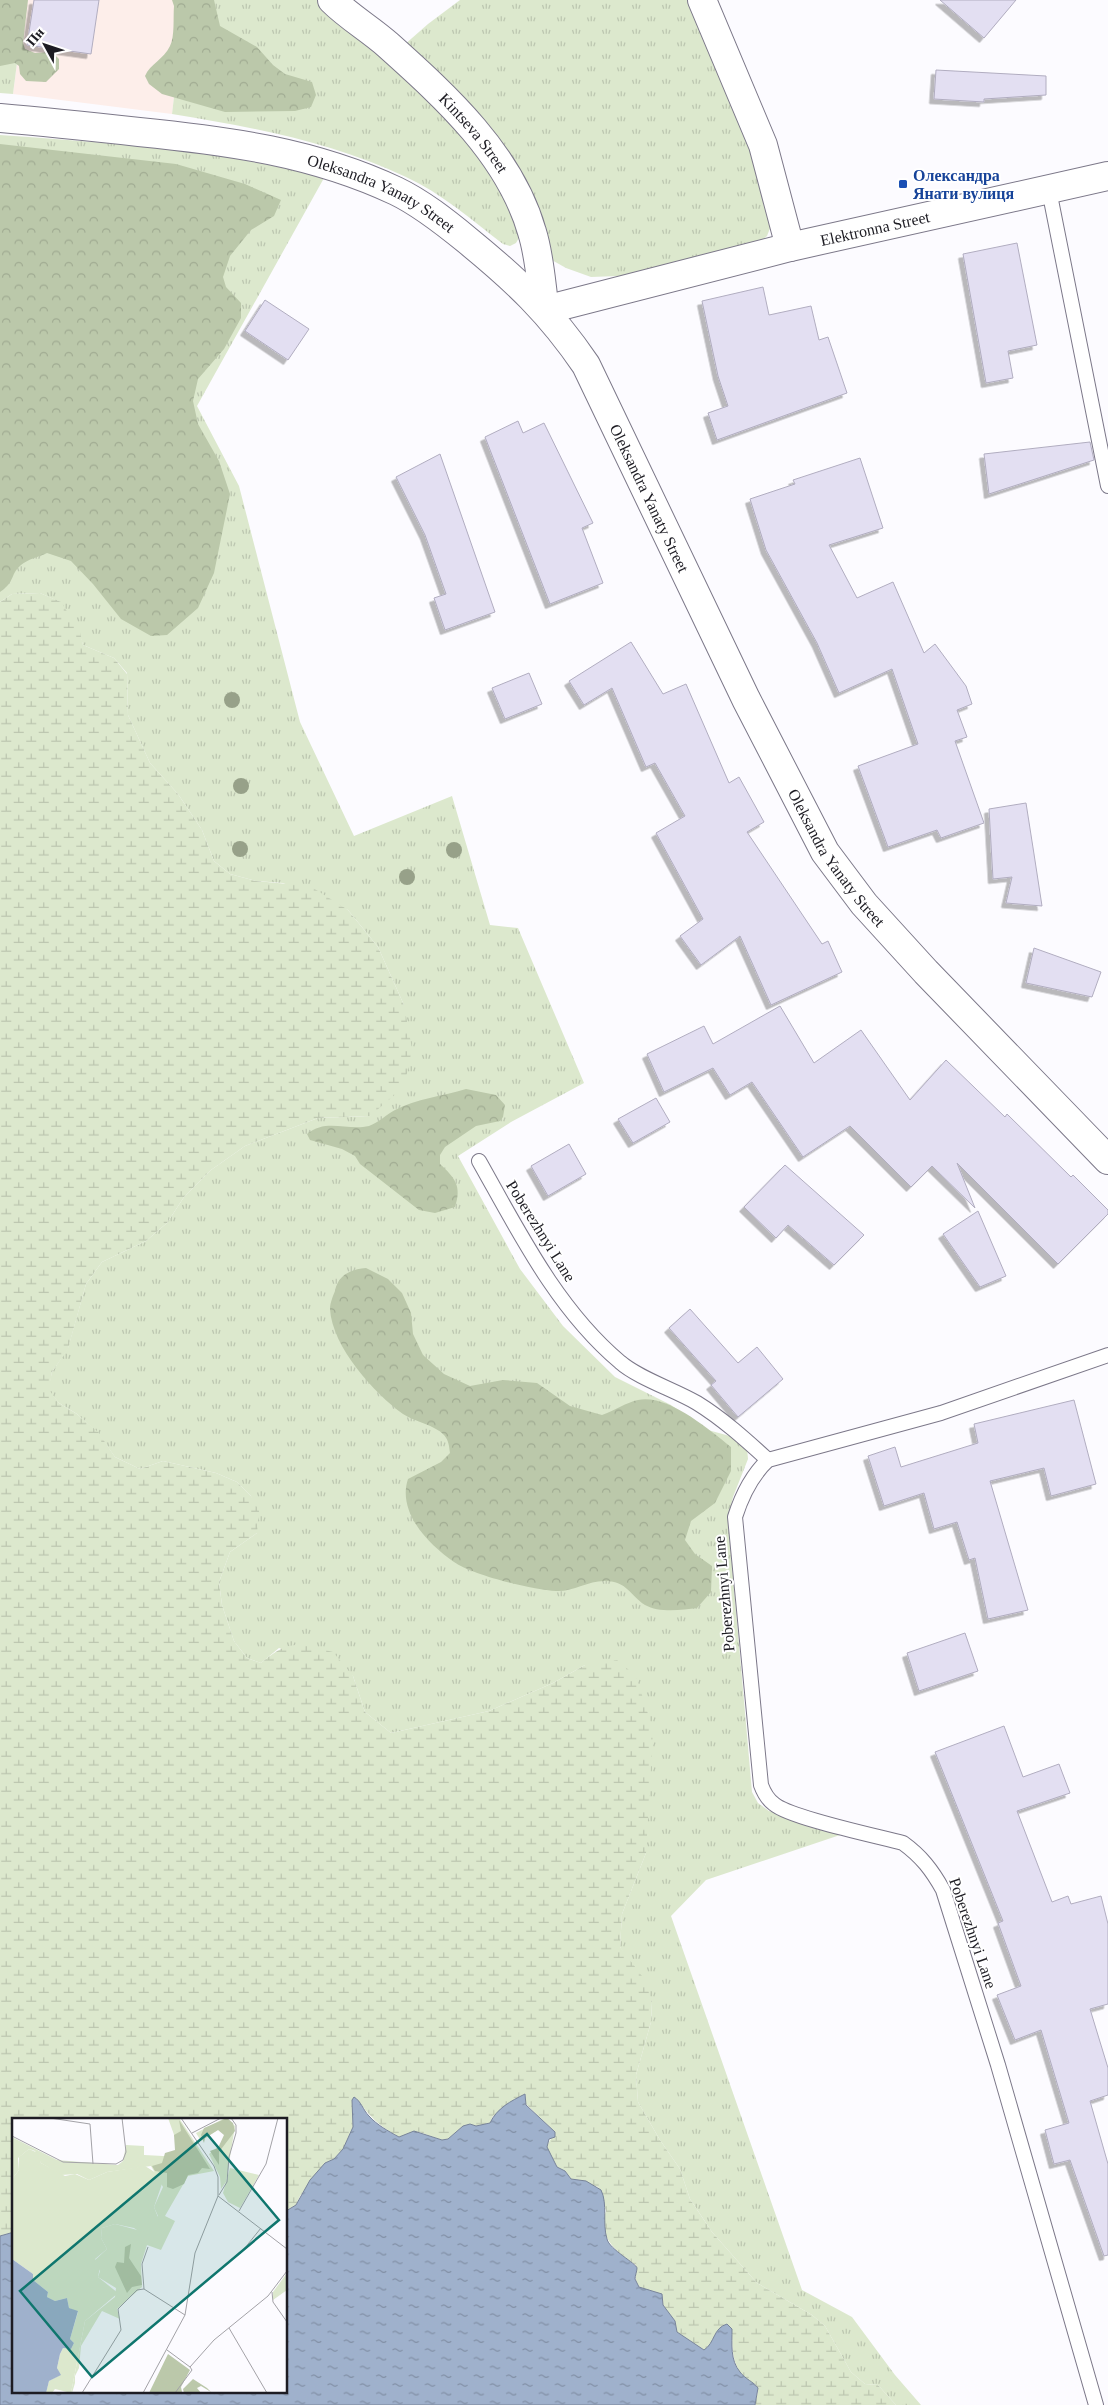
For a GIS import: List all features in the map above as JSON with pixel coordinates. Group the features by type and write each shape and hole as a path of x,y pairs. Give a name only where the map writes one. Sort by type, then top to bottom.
{"street":[{"name":"Kintseva Street","path":"332,0 386,44 446,100 494,154 517,193 533,232 545,310"},
{"path":"702,0 763,145 790,247"},
{"name":"Oleksandra Yanaty Street","path":"0,118 209,140 284,152 358,175 398,192 448,224 514,278 567,336 586,365 746,699 825,852 864,904 920,965 1108,1160"},
{"name":"Elektronna Street","path":"545,310 790,247 1108,176"}],"lane":[{"path":"1049,190 1108,486"},
{"name":"Poberezhnyi Lane","path":"479,1161 534,1258 582,1323 621,1363 697,1404 740,1434 768,1460 756,1470 741,1499 735,1517 761,1785 766,1796 775,1806 802,1816 903,1843 916,1852 932,1870 943,1890 998,2065 1088,2384 1096,2405"},
{"path":"768,1460 940,1413 1108,1356"}],"shaded area":[{"path":"25,0 182,0 184,11 172,114 13,94"}],"green space":[{"path":"0,0 25,0 13,94 0,93"},
{"path":"0,0 28,0 23,43 25,49 35,53 52,52 59,59 59,69 46,82 26,81 20,74 19,66 15,63 0,66"},
{"path":"172,0 214,0 220,26 257,47 273,65 285,74 312,82 316,95 311,107 295,111 225,112 162,94 149,84 145,76 147,72 167,51 172,42 174,6"},
{"path":"182,0 318,0 439,108 488,164 512,199 520,236 516,243 510,246 503,244 456,208 419,183 349,154 262,130 172,114 184,11"},
{"path":"460,0 690,0 752,148 772,223 767,236 761,241 645,275 591,277 566,268 550,259 403,46"},
{"path":"0,135 122,144 204,154 284,168 324,178 197,406 239,486 300,722 354,836 452,796 490,925 518,928 584,1083 511,1122 458,1156 520,1269 563,1326 615,1377 671,1405 708,1430 737,1438 747,1448 748,1459 733,1497 728,1519 752,1792 758,1803 769,1811 846,1833 706,1880 671,1916 802,2290 852,2317 895,2375 921,2405 896,2405 878,2385 865,2384 851,2372 825,2326 812,2315 757,2283 712,2232 690,2199 680,2169 660,2140 638,2102 636,2075 651,2022 652,2002 620,1947 622,1914 646,1853 585,1665 553,1683 489,1711 391,1733 365,1712 353,1676 279,1648 261,1663 247,1658 234,1641 222,1605 219,1582 230,1552 257,1533 251,1496 237,1482 216,1473 163,1461 140,1469 115,1457 97,1432 77,1414 59,1403 48,1390 52,1372 68,1348 86,1284 102,1262 146,1241 167,1223 184,1197 211,1170 245,1146 318,1118 370,1116 404,1005 378,947 348,910 283,883 256,881 230,874 214,861 202,830 178,794 150,763 128,715 127,673 114,658 83,645 79,632 60,602 40,593 12,594 0,602"},
{"path":"0,144 176,164 245,184 281,200 274,216 251,230 230,256 223,277 226,287 241,303 241,318 224,349 198,379 193,401 198,424 219,461 230,494 214,573 198,608 167,635 151,636 121,619 93,584 71,561 47,553 21,565 15,571 11,581 0,592"},
{"path":"40,593 61,602 80,632 83,645 114,658 127,674 128,715 150,763 178,794 202,830 214,861 230,874 256,881 310,886 348,910 378,947 404,1005 412,1049 404,1087 370,1116 318,1118 245,1146 211,1170 184,1197 167,1223 146,1241 102,1262 86,1284 68,1349 52,1372 49,1390 59,1403 77,1414 98,1432 115,1457 140,1469 163,1461 216,1473 237,1482 251,1496 259,1511 257,1533 230,1552 219,1582 222,1605 234,1641 247,1658 261,1663 287,1646 302,1645 333,1652 353,1676 365,1712 391,1733 489,1711 553,1683 585,1665 617,1660 636,1676 653,1730 646,1853 622,1914 620,1947 645,1980 652,2002 651,2022 636,2075 638,2102 660,2140 680,2169 690,2199 712,2232 757,2283 812,2315 825,2326 851,2372 865,2384 878,2385 896,2405 755,2405 758,2391 756,2385 742,2375 735,2362 732,2346 732,2329 704,2350 677,2332 675,2321 663,2305 663,2299 654,2291 640,2287 635,2275 636,2265 622,2255 606,2236 604,2220 606,2211 598,2187 571,2179 565,2171 557,2167 546,2147 555,2132 526,2104 525,2094 493,2116 490,2123 476,2127 463,2126 448,2139 442,2140 419,2132 399,2137 375,2121 357,2099 352,2100 353,2127 343,2149 334,2159 325,2163 300,2196 296,2205 288,2210 288,2118 12,2118 12,2233 0,2236 0,602 12,594"},
{"path":"466,1089 496,1095 505,1105 503,1117 500,1121 476,1126 445,1147 440,1155 440,1164 456,1183 457,1200 455,1207 435,1213 419,1210 360,1164 355,1156 342,1149 310,1140 307,1134 314,1129 329,1126 369,1126 403,1106"},
{"path":"366,1268 388,1279 402,1293 411,1313 413,1334 423,1355 444,1374 470,1386 503,1380 537,1383 570,1406 602,1415 638,1400 662,1402 675,1407 731,1447 731,1471 715,1503 691,1521 685,1540 695,1554 712,1566 711,1592 697,1608 671,1610 651,1608 623,1586 611,1581 598,1581 562,1591 518,1585 488,1577 463,1567 444,1555 425,1537 411,1515 407,1503 408,1479 441,1462 450,1453 447,1439 435,1429 403,1414 368,1382 347,1354 338,1339 333,1324 330,1307 339,1281 350,1271"}],"water":[{"path":"525,2094 526,2105 555,2132 555,2137 549,2139 547,2147 557,2167 565,2171 571,2179 586,2181 601,2190 609,2243 617,2252 636,2266 635,2279 639,2287 662,2294 663,2305 675,2321 677,2332 704,2350 722,2326 727,2324 732,2329 732,2352 737,2367 758,2388 755,2405 0,2405 0,2236 12,2233 12,2392 288,2392 288,2210 296,2205 310,2180 325,2163 334,2159 343,2149 353,2127 352,2100 354,2097 372,2119 399,2137 414,2131 442,2140 448,2139 463,2126 490,2123 500,2109"}],"building":[{"path":"34,0 99,0 91,54 27,45"},
{"path":"940,0 1016,0 984,38"},
{"path":"936,70 1046,76 1046,95 984,99 984,102 934,99"},
{"path":"1017,243 1037,345 1008,351 1013,378 986,383 963,254"},
{"path":"763,287 769,315 811,306 819,340 828,337 847,393 717,440 708,413 728,406 718,376 702,301"},
{"path":"265,300 309,329 288,360 245,331"},
{"path":"518,421 523,433 544,423 593,523 582,528 603,583 550,604 485,437"},
{"path":"1090,442 1094,460 989,494 984,454"},
{"path":"440,454 495,612 445,630 434,598 446,594 425,535 396,477"},
{"path":"860,458 883,528 829,545 857,598 893,582 924,653 935,644 966,686 972,704 957,710 967,737 955,741 984,823 941,838 937,830 888,847 858,766 918,744 892,669 839,693 817,643 766,550 750,499 795,484 793,480"},
{"path":"631,642 663,694 686,684 729,783 739,777 764,822 747,832 822,944 828,941 842,972 771,1005 740,936 701,965 680,936 703,919 656,833 685,816 655,763 646,767 612,688 584,705 569,681"},
{"path":"529,673 542,704 505,719 492,688"},
{"path":"1026,803 1042,906 1006,903 1012,877 993,879 989,809"},
{"path":"1034,948 1101,972 1092,997 1026,983"},
{"path":"780,1006 814,1063 861,1030 910,1100 946,1060 1005,1117 1007,1114 1071,1177 1073,1175 1108,1210 1108,1214 1058,1264 957,1163 975,1208 932,1166 911,1187 850,1126 803,1157 752,1082 730,1095 713,1068 664,1092 647,1054 704,1026 713,1044"},
{"path":"656,1098 670,1122 633,1143 618,1119"},
{"path":"569,1144 586,1174 548,1196 531,1166"},
{"path":"785,1165 864,1235 834,1265 788,1225 776,1238 744,1207"},
{"path":"978,1211 1006,1276 980,1287 943,1234"},
{"path":"690,1309 738,1363 757,1347 783,1379 738,1417 711,1385 716,1381 669,1328"},
{"path":"1074,1400 1096,1484 1051,1496 1044,1468 990,1481 1028,1610 988,1619 975,1558 969,1560 957,1522 934,1529 924,1493 884,1506 868,1456 895,1447 901,1467 978,1443 974,1424"},
{"path":"965,1633 978,1671 919,1691 907,1653"},
{"path":"1004,1726 1023,1777 1059,1764 1070,1793 1017,1811 1052,1902 1068,1896 1071,1904 1101,1896 1108,1924 1108,2004 1090,2009 1108,2068 1108,2095 1090,2101 1108,2164 1108,2255 1104,2256 1070,2160 1054,2164 1045,2130 1069,2123 1041,2030 1015,2040 997,1995 1021,1986 998,1923 1003,1921 935,1752"}],"place":[{"name":"Олександра Янати вулиця","path":"903,184"}]}
